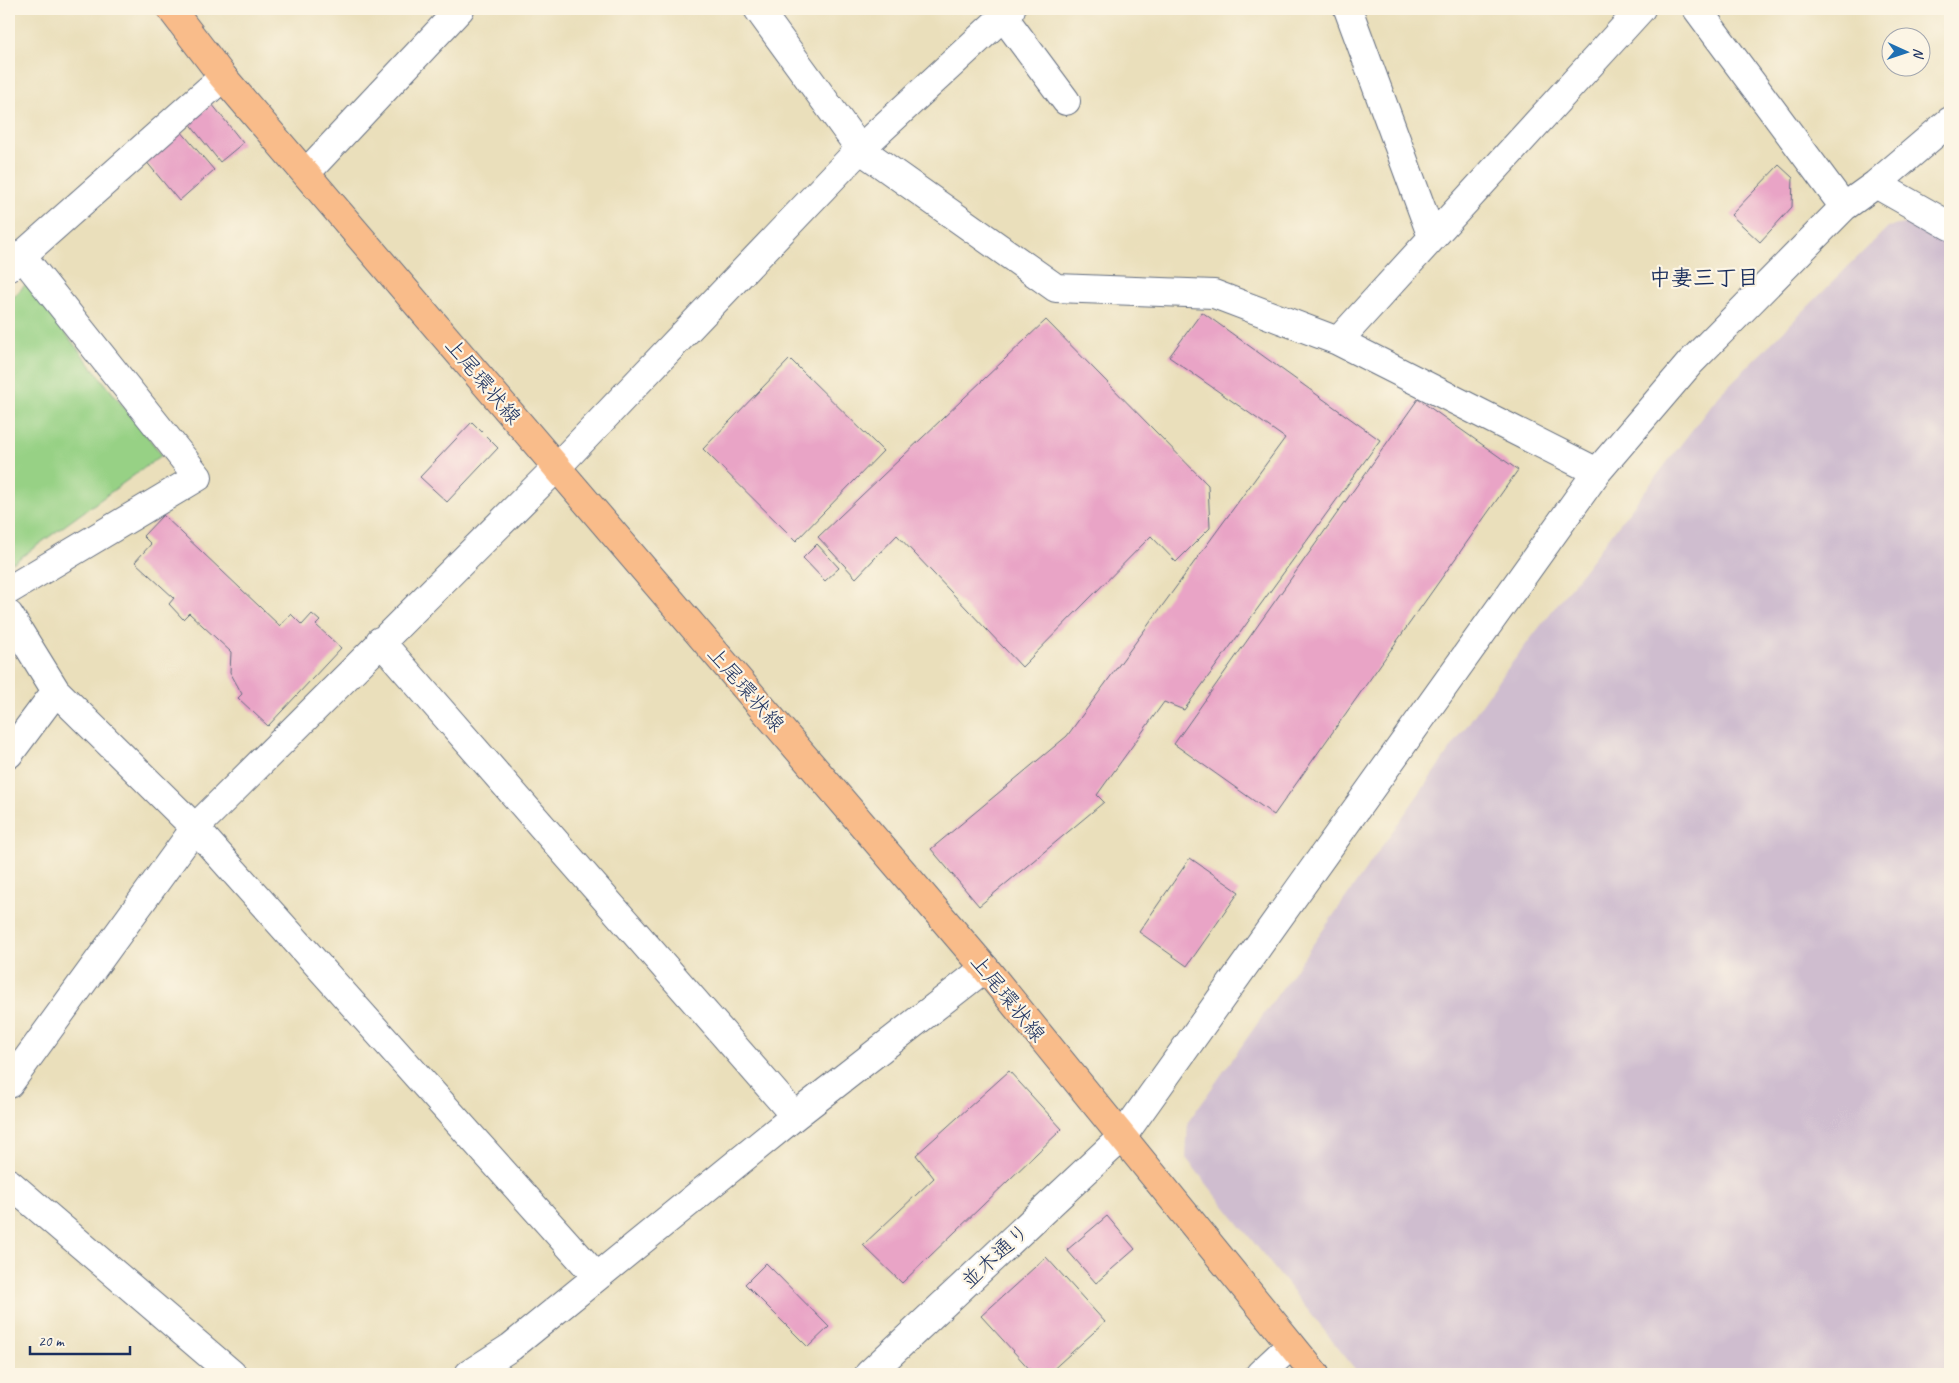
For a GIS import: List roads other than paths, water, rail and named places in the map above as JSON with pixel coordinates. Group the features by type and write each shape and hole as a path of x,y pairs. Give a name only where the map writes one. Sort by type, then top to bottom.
{"main road":[{"name":"上尾環状線","path":"171,9 223,77 985,968 1315,1374"}],"street":[{"path":"306,173 460,9"},
{"path":"758,9 860,149 1056,288 1214,294 1338,341 1597,472"},
{"path":"1348,9 1432,237"},
{"path":"1338,341 1641,9"},
{"path":"1697,9 1844,207"},
{"path":"9,1084 195,828 380,641 556,468 860,149 1007,12 1066,101"},
{"path":"9,590 198,477 15,262 223,77"},
{"name":"並木通り","path":"869,1374 1122,1137 1597,472 1690,363 1844,207 1876,184 1950,121"},
{"path":"1876,184 1950,226"},
{"path":"9,615 56,691 195,828 597,1277"},
{"path":"380,641 794,1116"},
{"path":"9,754 56,691"},
{"path":"469,1374 511,1348 794,1116 985,968"},
{"path":"14,1197 232,1374"},
{"path":"1260,1374 1291,1345"}],"district":[{"name":"中妻三丁目","path":"1704,278"}]}
